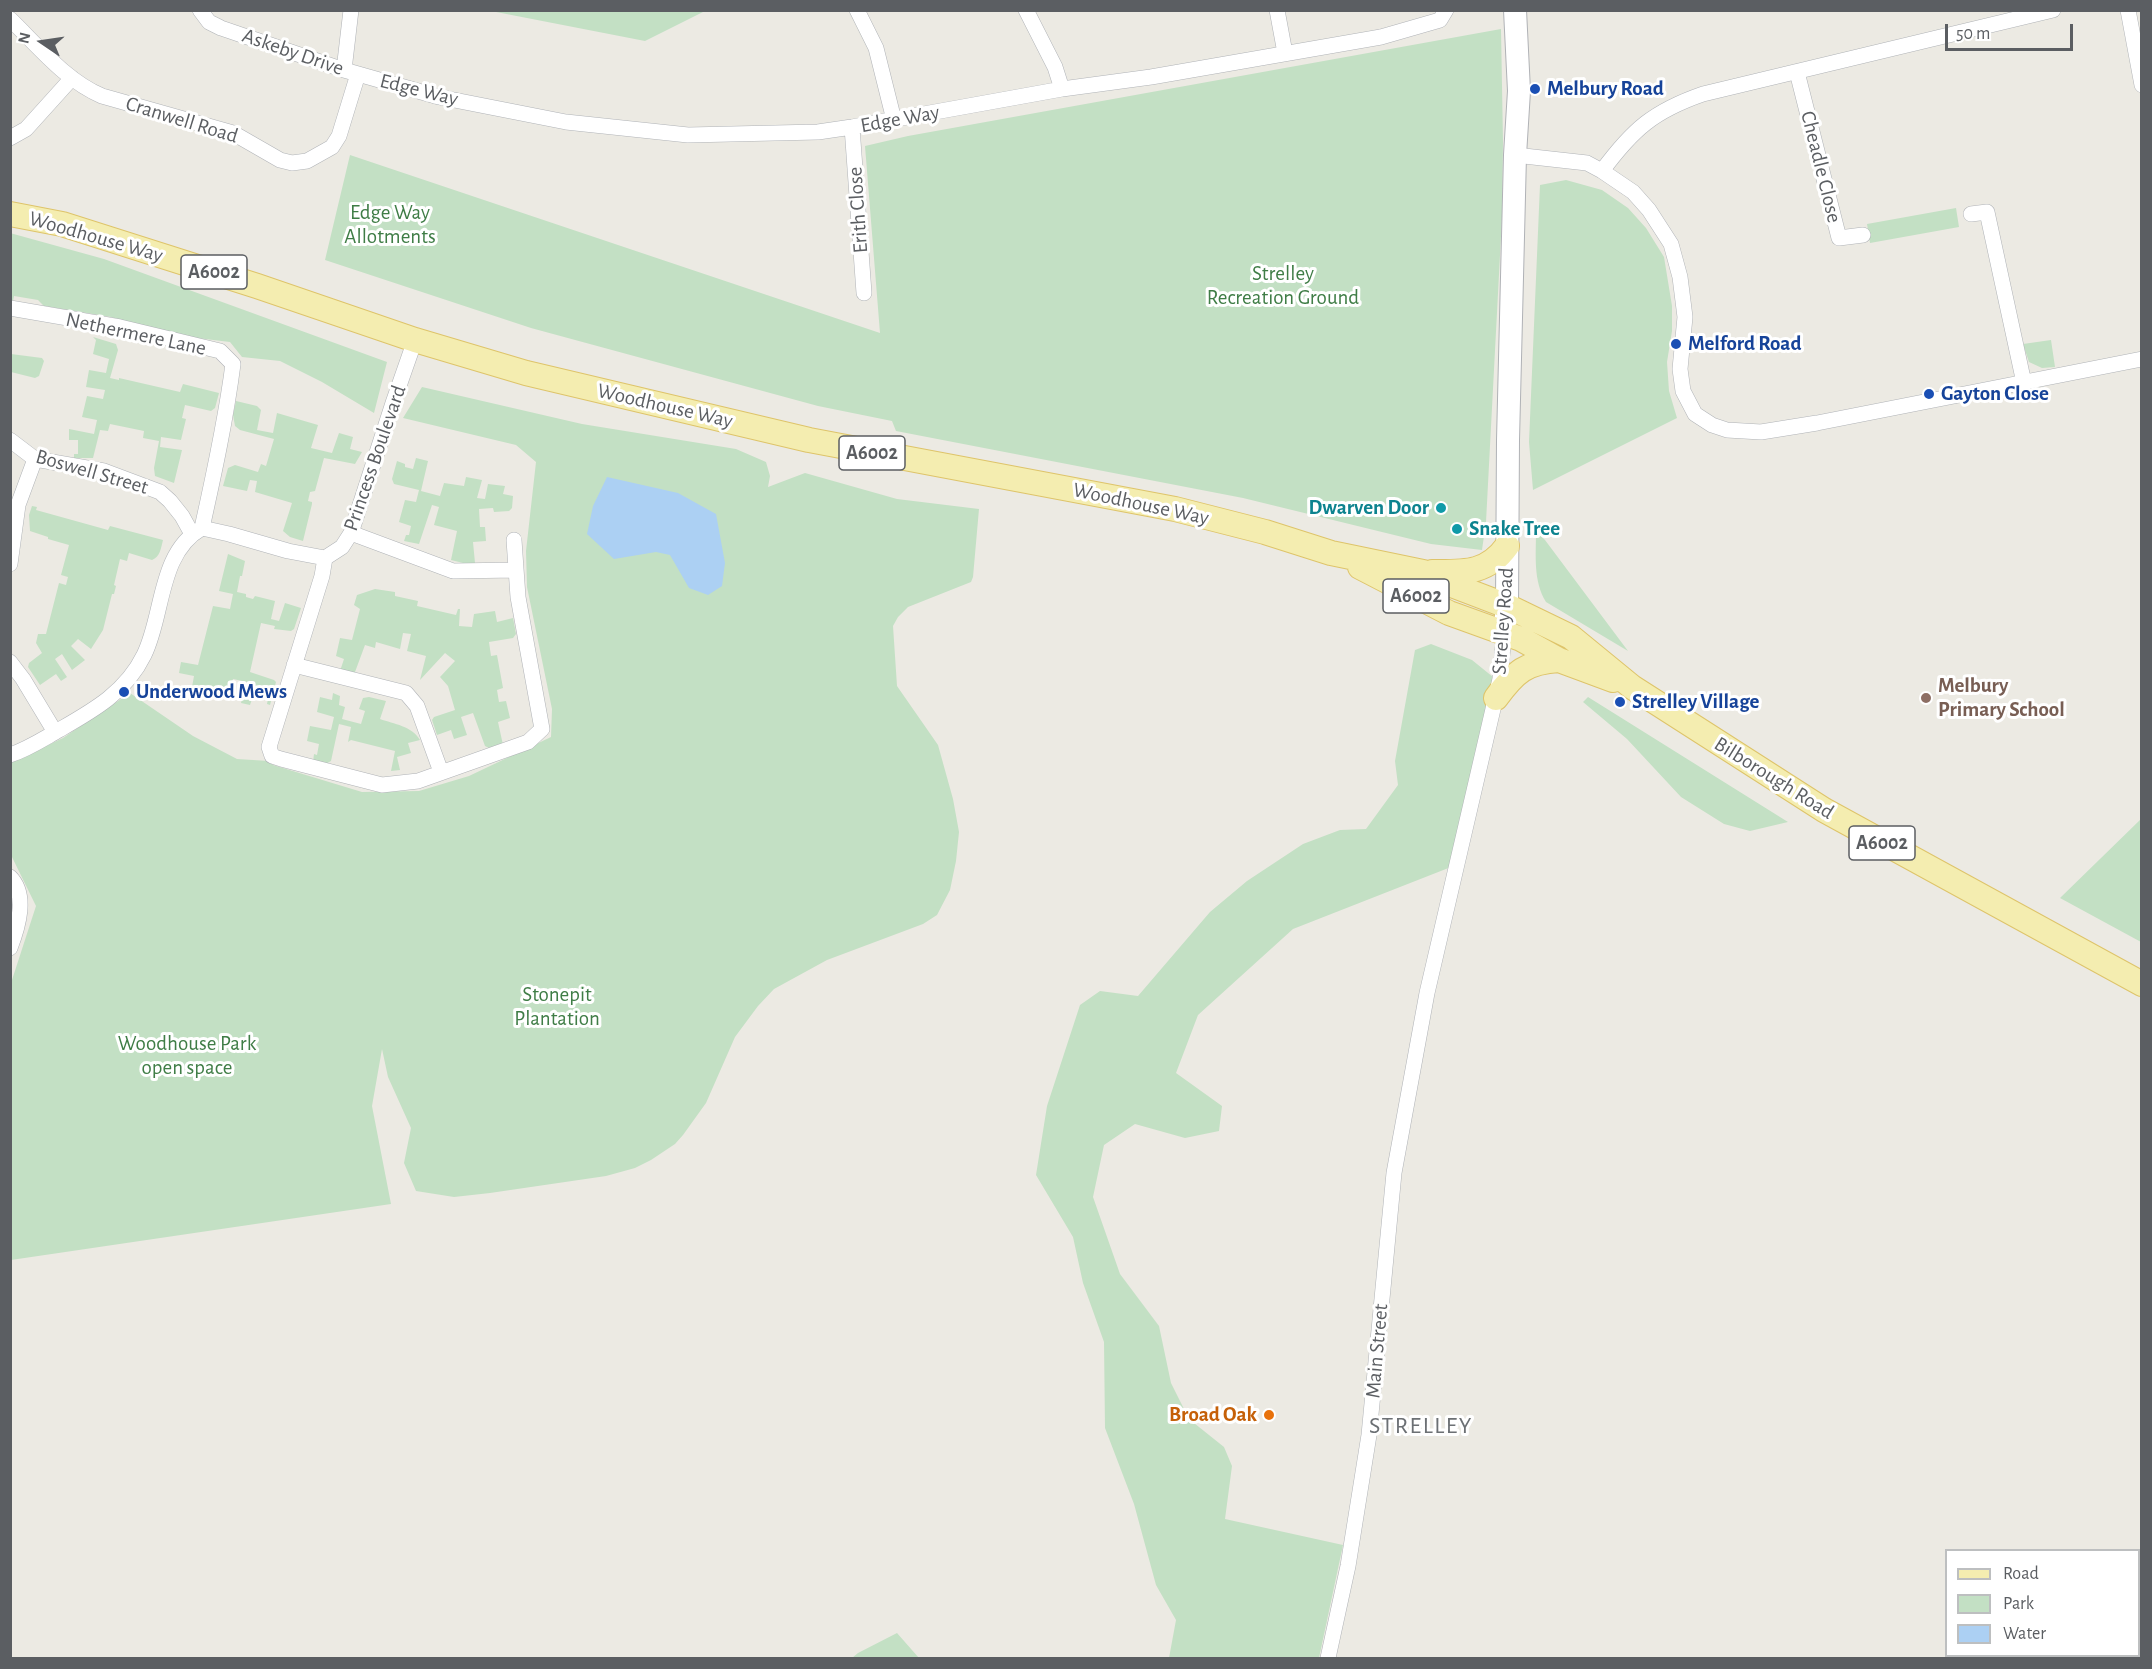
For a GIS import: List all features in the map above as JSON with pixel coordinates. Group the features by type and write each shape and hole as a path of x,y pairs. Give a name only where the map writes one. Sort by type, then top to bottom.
{"main road":[{"name":"Strelley Road","path":"1504,634 1507,606 1515,154 1519,91 1515,10"},
{"name":"Woodhouse Way","path":"10,214 62,224 415,340 526,373 809,440 1175,509 1265,532 1331,553 1423,572 1507,606"},
{"name":"A6002","path":"1423,572 1461,572 1483,568 1497,560 1508,546"},
{"name":"Woodhouse Way","path":"1331,553 1449,613 1504,634"},
{"name":"Bilborough Road","path":"1507,606 1570,638 1632,687 1824,810 2142,984"},
{"name":"Bilborough Road","path":"1504,634 1521,639 1559,660 1632,687"},
{"path":"1496,698 1509,680 1520,670 1541,661 1559,660"}],"street":[{"name":"Askeby Drive","path":"200,10 209,22 221,28 351,72"},
{"name":"Cranwell Road","path":"10,19 87,90 233,132 280,159 292,163 307,161 332,147 339,136 351,72 351,10"},
{"path":"856,10 876,48 894,120"},
{"path":"1026,10 1055,67 1062,89"},
{"path":"1277,10 1285,53"},
{"path":"1602,171 1620,147 1644,124 1674,105 1703,94 2053,10"},
{"path":"2128,10 2142,85"},
{"name":"Edge Way","path":"351,72 439,97 566,122 688,135 818,132 1062,89 1151,77 1381,37 1443,15"},
{"name":"Cheadle Close","path":"1797,72 1839,238 1863,235"},
{"path":"10,138 26,129 72,78"},
{"name":"Erith Close","path":"852,127 864,293"},
{"path":"1515,154 1587,164 1602,171 1633,192 1649,210 1671,244 1677,262 1685,316 1680,369 1683,391 1695,414 1712,425 1727,430 1761,432 1839,420 2142,359"},
{"path":"1971,214 1987,212 2024,383"},
{"name":"Nethermere Lane","path":"10,308 120,327 220,351 227,356 233,364 229,396 217,462 197,531"},
{"name":"Princess Boulevard","path":"325,558 342,548 351,533 415,340"},
{"name":"Boswell Street","path":"10,440 34,459 104,471 160,492 197,531"},
{"path":"10,564 18,505 34,459"},
{"path":"10,755 26,749 96,709 131,677 145,653 164,585 176,554 197,531 229,534 288,551 325,558 322,576 272,733 269,747 272,756 382,785 418,781 528,742 542,729 518,597 514,540"},
{"path":"351,533 453,571 516,570"},
{"name":"Strelley Road","path":"1404,1113 1427,993 1500,679 1504,634"},
{"path":"10,662 55,732"},
{"path":"294,666 406,693 417,706 441,772"},
{"path":"10,877 16,882 21,907 10,948"},
{"name":"Main Street","path":"1328,1659 1351,1547 1369,1435 1394,1173 1404,1113"}],"green space":[{"path":"491,11 705,11 645,41"},
{"name":"Strelley Recreation Ground","path":"1501,29 1502,217 1486,522 1482,550 1431,544 1243,498 896,431 892,421 818,406 531,328 325,260 350,155 880,333 865,146 908,136"},
{"path":"1566,180 1602,190 1628,208 1646,228 1664,257 1672,306 1672,331 1667,362 1669,391 1677,418 1533,490 1529,442 1540,185"},
{"path":"1956,208 1959,227 1870,243 1867,224"},
{"path":"10,233 104,259 387,362 374,413 322,382 280,361 242,357 230,342 164,334 111,317 44,306 38,300 14,296 11,301"},
{"path":"93,337 116,344 118,350 110,378 180,392 183,384 219,393 215,408 211,411 185,405 182,418 186,419 181,440 161,437 160,447 182,450 174,483 155,476 154,468 159,441 143,438 144,431 110,424 108,431 100,430 93,458 74,458 74,454 78,454 78,440 69,440 69,429 94,434 97,420 82,417 87,396 103,399 105,390 86,387 89,370 106,373 109,359 93,354 96,340"},
{"path":"2051,340 2055,367 2042,368 2029,362 2023,344"},
{"path":"11,354 42,358 44,361 39,376 35,378 11,372"},
{"path":"422,387 582,424 736,449 766,462 770,476 768,487 805,473 897,499 979,509 971,582 908,607 893,626 897,686 938,745 953,799 959,832 950,890 937,915 923,924 827,960 774,989 735,1037 706,1103 683,1135 675,1144 635,1168 606,1176 454,1197 416,1191 404,1163 411,1128 388,1077 382,1049 372,1106 391,1204 11,1260 11,983 36,906 11,855 10,763 63,738 130,693 193,736 237,759 269,761 273,765 362,792 419,791 469,776 551,737 552,709 527,587 526,551 536,462 516,445 403,418"},
{"path":"236,401 257,406 261,410 257,430 273,433 277,413 318,425 311,448 332,453 339,433 353,437 350,449 362,452 355,464 324,458 315,491 310,492 308,501 312,504 303,541 290,537 283,531 292,503 255,492 257,481 250,480 247,491 223,486 228,468 235,465 258,472 261,464 266,466 274,439 240,430 235,426 233,415"},
{"path":"416,458 428,461 421,491 440,496 444,483 464,486 466,477 482,480 477,498 485,499 488,484 505,486 503,494 513,496 512,508 509,511 494,512 493,508 479,509 480,527 485,527 486,541 473,542 475,563 467,564 451,560 457,531 434,525 439,507 432,505 419,544 404,541 406,535 409,535 411,526 399,522 405,500 416,502 419,490 394,484 392,479 397,461 413,469"},
{"path":"32,506 37,507 36,510 108,530 110,526 163,540 155,559 129,553 127,561 120,559 114,585 116,586 103,630 91,649 78,639 71,646 85,660 72,670 62,654 55,659 67,677 61,681 56,674 40,685 28,667 29,663 42,653 36,643 38,634 46,634 59,583 66,585 68,577 61,575 69,545 30,531 29,515"},
{"path":"1536,531 1628,651 1546,602 1537,577"},
{"path":"228,554 245,561 237,592 253,599 255,596 275,601 271,619 279,621 285,603 301,608 294,629 291,631 274,629 275,626 261,623 250,672 276,682 270,705 267,704 268,699 253,696 250,705 241,703 247,682 233,679 229,695 192,687 194,676 179,673 181,662 198,665 213,606 230,609 233,594 219,591"},
{"path":"375,589 395,592 395,596 418,601 417,606 456,615 460,609 459,626 472,627 474,614 495,611 497,622 513,618 516,634 513,638 489,642 491,656 497,655 503,688 497,690 499,702 506,701 510,718 498,722 503,745 491,749 485,746 473,713 461,717 467,735 454,739 451,730 437,735 432,720 434,717 455,710 448,686 440,677 455,661 445,653 420,680 426,656 407,651 411,634 403,633 400,649 376,642 375,648 365,645 355,672 350,674 340,671 344,659 336,656 340,638 352,640 360,609 354,605 357,595"},
{"path":"1431,644 1472,660 1493,677 1451,867 1293,929 1198,1015 1176,1073 1222,1106 1219,1131 1185,1138 1135,1124 1104,1145 1093,1197 1120,1274 1159,1326 1171,1383 1189,1419 1224,1447 1232,1466 1225,1519 1343,1545 1319,1658 1169,1658 1176,1620 1156,1585 1134,1504 1105,1428 1104,1342 1083,1283 1073,1237 1036,1175 1047,1106 1080,1005 1100,991 1138,996 1210,912 1247,881 1303,844 1340,830 1366,829 1398,785 1395,761 1415,650"},
{"path":"333,693 340,696 339,705 345,707 342,719 361,724 365,711 359,709 363,698 369,697 386,701 380,719 402,726 417,735 420,740 408,743 411,753 397,757 400,770 391,771 395,751 351,740 348,742 351,727 339,724 331,761 324,765 313,762 319,744 307,741 310,726 331,730 334,717 317,712 320,697 332,700"},
{"path":"1588,697 1788,822 1750,831 1724,824 1681,797 1627,739 1583,702"},
{"path":"2141,819 2141,942 2060,898"},
{"path":"897,1633 919,1658 852,1658 858,1653"}],"water":[{"path":"607,477 678,493 716,514 725,563 722,586 708,595 689,588 670,555 656,552 614,559 587,534 593,506"}],"place":[{"name":"Melbury Road","path":"1535,89"},
{"name":"Melford Road","path":"1676,344"},
{"name":"Gayton Close","path":"1929,394"},
{"name":"Dwarven Door","path":"1441,508"},
{"name":"Snake Tree","path":"1457,529"},
{"name":"Underwood Mews","path":"124,692"},
{"name":"Melbury Primary School","path":"1926,698"},
{"name":"Strelley Village","path":"1620,702"},
{"name":"Broad Oak","path":"1269,1415"}],"district":[{"name":"STRELLEY","path":"1421,1426"}],"park label":[{"name":"Edge Way Allotments","path":"390,225"},
{"name":"Stonepit Plantation","path":"557,1007"},
{"name":"Woodhouse Park open space","path":"187,1056"}]}
